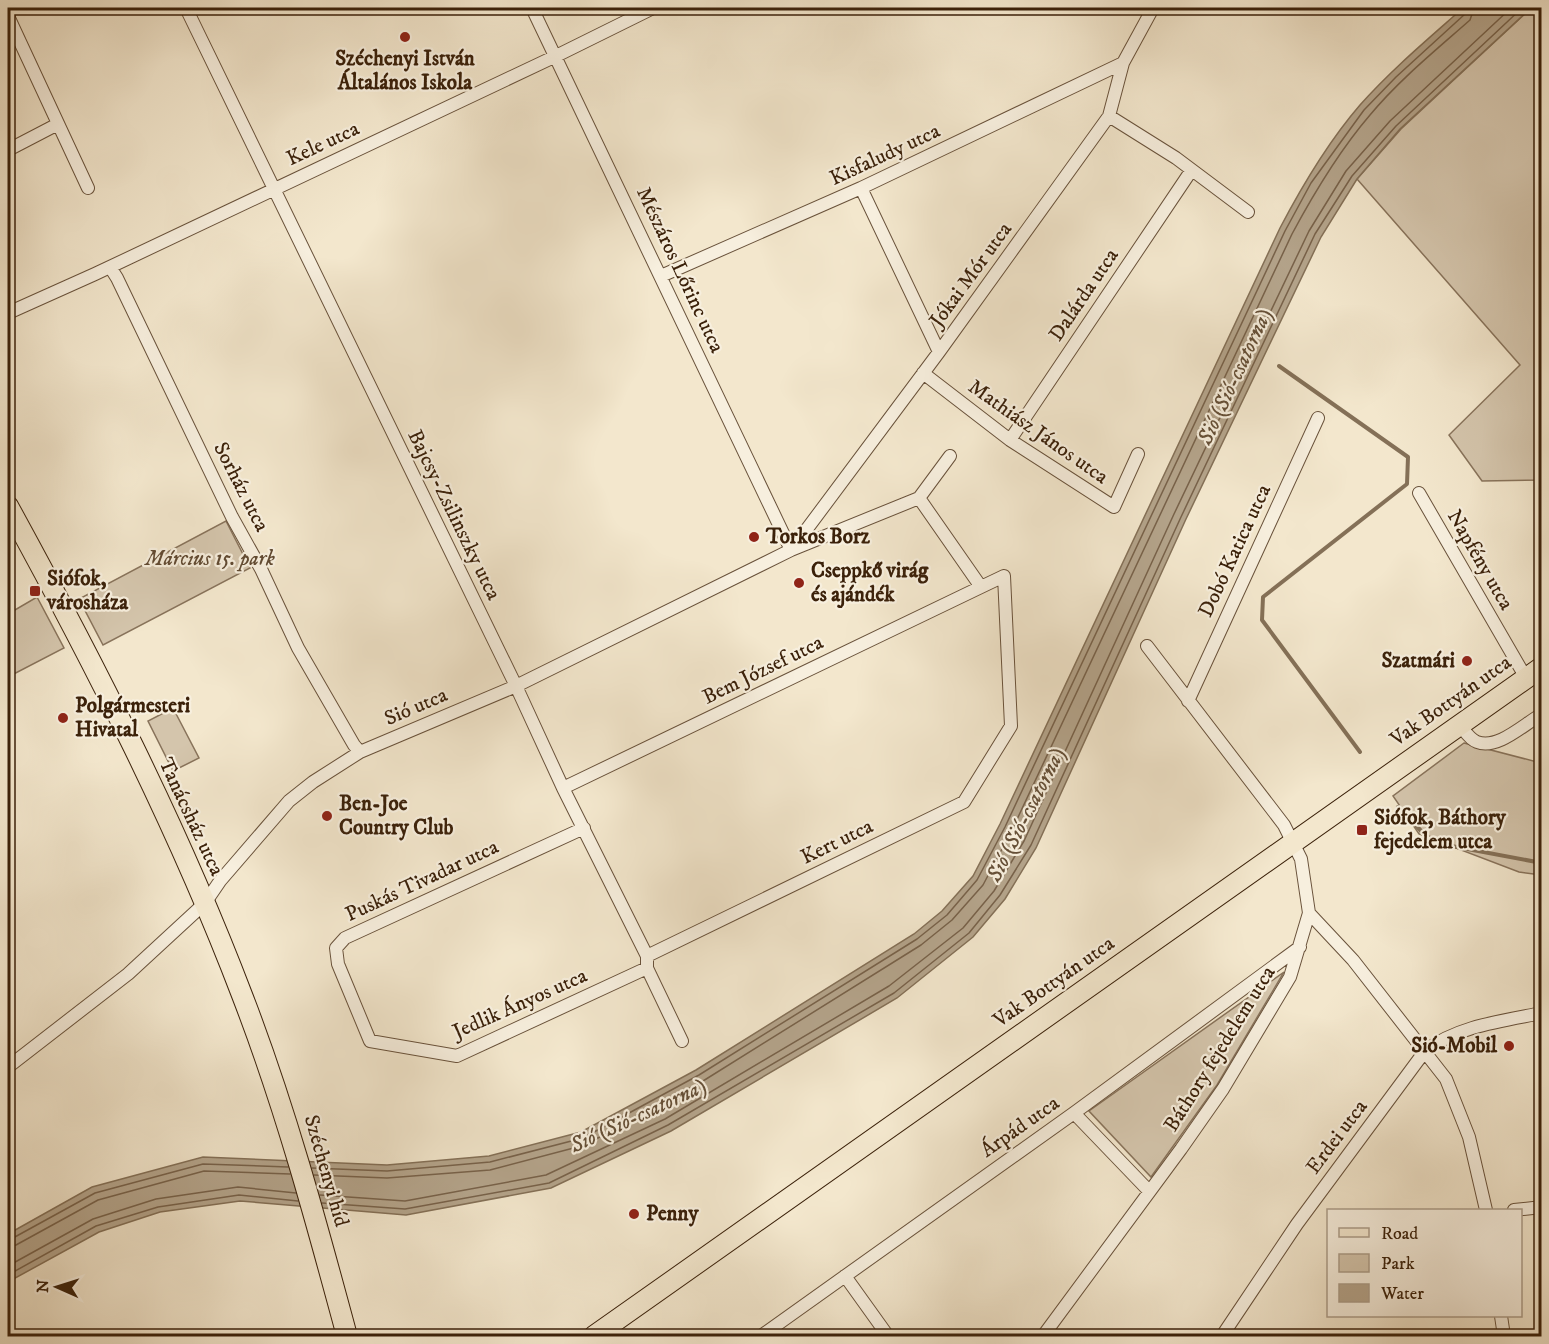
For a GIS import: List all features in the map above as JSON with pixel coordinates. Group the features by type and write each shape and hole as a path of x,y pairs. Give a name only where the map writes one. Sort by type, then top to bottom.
{"main road":[{"name":"Tanácsház utca","path":"8,506 106,693 205,903 278,1093"},
{"name":"Vak Bottyán utca","path":"594,1336 1534,672"},
{"name":"Széchenyi híd","path":"278,1093 347,1336"}],"street":[{"name":"Bajcsy-Zsilinszky utca","path":"186,8 516,686 682,1041"},
{"name":"Mészáros Lőrinc utca","path":"532,8 791,550"},
{"name":"Kele utca","path":"8,313 110,267 653,8"},
{"name":"Jókai Mór utca","path":"791,550 939,352 1109,116 1123,63 1153,8"},
{"path":"8,16 88,188"},
{"name":"Kisfaludy utca","path":"661,276 861,188 1123,63"},
{"path":"1109,116 1176,158 1248,212"},
{"path":"8,150 58,124"},
{"name":"Dalárda utca","path":"1010,440 1191,171"},
{"path":"861,188 939,352"},
{"name":"Sorház utca","path":"110,267 298,648 360,752"},
{"name":"Mathiász János utca","path":"923,373 1010,440 1114,507 1138,454"},
{"name":"Dobó Katica utca","path":"1188,700 1318,418"},
{"path":"950,456 919,498 981,587"},
{"name":"Napfény utca","path":"1419,493 1534,672"},
{"name":"Sió utca","path":"8,1067 128,974 205,903 220,881 289,801 313,782 360,752 516,686 791,550 919,498"},
{"path":"811,542 814,519"},
{"name":"Bem József utca","path":"563,788 1004,576 1011,726"},
{"name":"Báthory fejedelem utca","path":"1043,1336 1223,1089 1290,977 1309,913 1300,859 1284,825 1147,646"},
{"path":"1460,725 1476,742 1487,744 1500,740 1542,714"},
{"name":"Kert utca","path":"647,962 964,802 1011,726"},
{"name":"Puskás Tivadar utca","path":"370,1041 338,964 336,948 345,938 584,828"},
{"path":"1309,913 1353,960 1446,1079 1469,1137 1486,1209"},
{"name":"Árpád utca","path":"761,1336 1074,1113 1300,947"},
{"name":"Jedlik Ányos utca","path":"370,1041 457,1056 647,962"},
{"name":"Erdei utca","path":"1222,1336 1296,1224 1425,1051 1442,1039 1475,1028 1542,1013"},
{"path":"1074,1113 1149,1191"},
{"path":"1522,1209 1542,1207"},
{"path":"845,1276 888,1336"},
{"path":"1501,1317 1504,1336"}],"green space":[{"path":"1531,8 1541,8 1541,480 1482,481 1449,435 1520,365 1357,179 1401,129"},
{"name":"Március 15. park","path":"226,521 250,568 103,645 79,599"},
{"path":"37,597 64,648 8,677 8,614"},
{"path":"173,708 199,758 173,771 148,721"},
{"path":"1464,743 1541,763 1541,875 1519,872 1419,834 1393,796"},
{"path":"1284,972 1217,1085 1151,1177 1089,1111"}],"water":[{"name":"Sió (Sió-csatorna)","path":"1463,8 1531,8 1400,129 1357,179 1321,237 1186,519 1036,848 1005,899 973,937 897,998 671,1131 551,1188 406,1215 240,1201 160,1212 99,1232 8,1282 8,1234 92,1187 203,1157 387,1165 489,1156 581,1132 696,1070 914,934 942,911 973,876 1000,824 1297,196 1326,149 1360,105 1397,67"}],"waterway":[{"path":"1279,366 1408,457 1407,484 1263,597 1262,620 1360,752"},
{"path":"1398,807 1426,836 1446,845 1542,863"}],"place":[{"name":"Széchenyi István Általános Iskola","path":"405,37"},
{"name":"Torkos Borz","path":"754,537"},
{"name":"Cseppkő virág és ajándék","path":"799,583"},
{"name":"Siófok, városháza","path":"35,591"},
{"name":"Szatmári","path":"1467,661"},
{"name":"Polgármesteri Hivatal","path":"63,718"},
{"name":"Ben-Joe Country Club","path":"327,816"},
{"name":"Siófok, Báthory fejedelem utca","path":"1362,830"},
{"name":"Sió-Mobil","path":"1509,1046"},
{"name":"Penny","path":"634,1214"}]}
